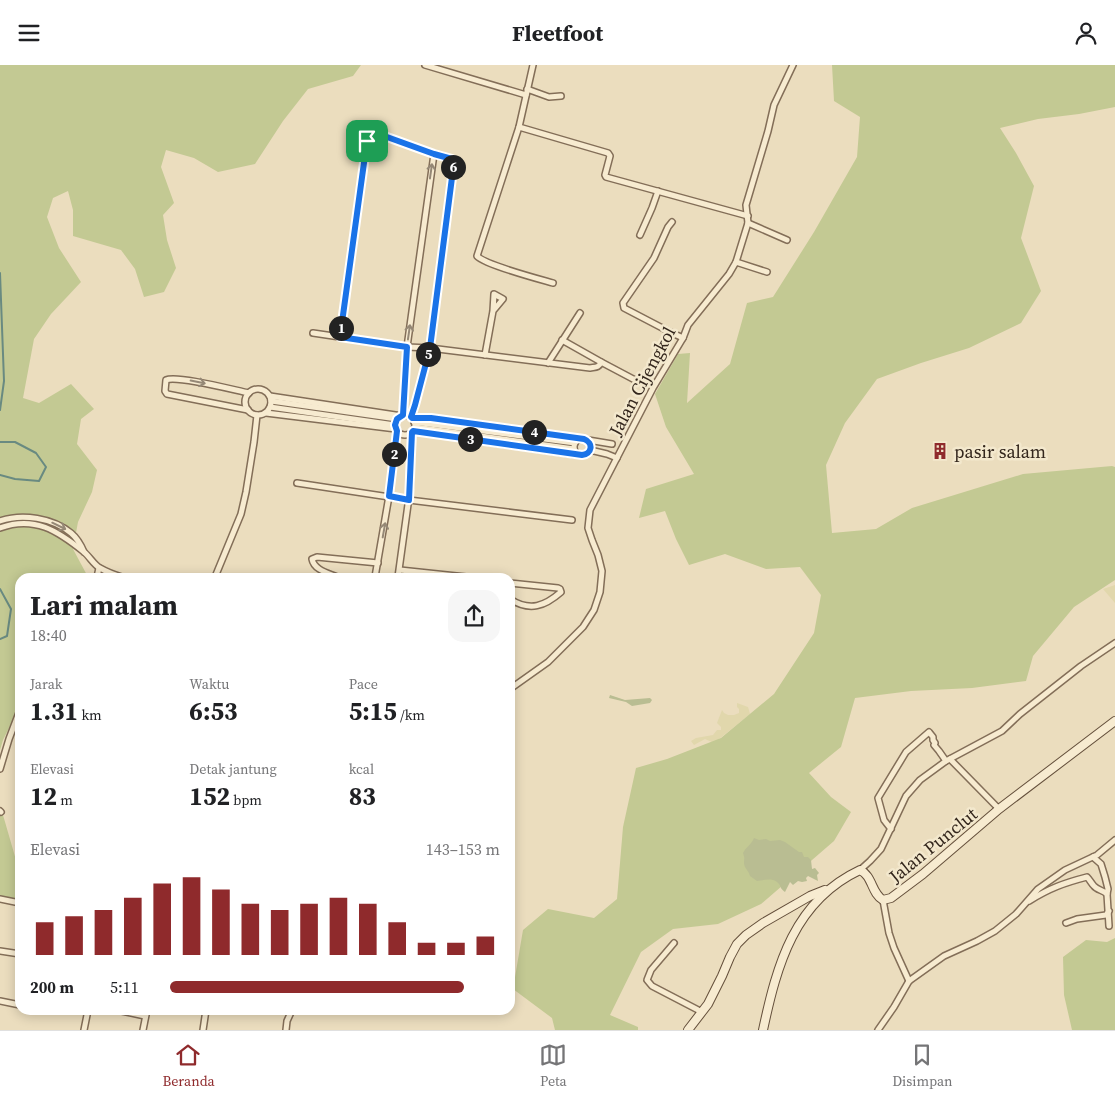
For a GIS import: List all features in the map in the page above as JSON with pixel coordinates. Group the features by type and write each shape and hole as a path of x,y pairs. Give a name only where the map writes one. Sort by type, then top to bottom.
{"main road":[{"name":"Jalan Punclut","path":"763,1030 784,952 794,931 819,898 848,876 860,870 868,877 877,897 883,900 892,898 999,809 1115,721"},
{"path":"688,1030 708,1004 737,944 746,935 810,896 832,887"}],"street":[{"path":"424,65 526,95"},
{"path":"533,65 518,127 478,256 486,262 525,276 553,283"},
{"name":"Jalan Cijengkol","path":"515,685 548,662 583,627 594,610 600,592 602,571 588,528 590,510 653,388 683,338 688,325 729,274 736,262 748,219 746,205 774,105 793,65"},
{"path":"527,89 549,97 561,96"},
{"path":"518,127 607,152 610,157 604,175 606,177 748,219 787,240"},
{"path":"340,337 369,136 376,133 452,159 454,162 430,348 415,405 409,500 399,573"},
{"path":"376,573 389,496 407,347 434,154"},
{"path":"640,235 658,191"},
{"path":"672,222 654,258 623,303 623,306 624,309 683,338"},
{"path":"736,262 767,272"},
{"path":"485,355 493,311"},
{"path":"548,363 580,313"},
{"path":"313,333 407,347 430,348 590,368 598,367 601,362"},
{"path":"562,340 635,380"},
{"path":"249,393 171,378 166,380 165,389 167,395 248,410 256,415 266,413 398,422 407,415 413,424 578,455 585,455 590,451 617,458"},
{"path":"248,410 245,401 249,393 257,389 266,392 271,402"},
{"path":"271,402 398,422"},
{"path":"271,402 398,422"},
{"path":"266,413 271,402"},
{"path":"217,573 241,514 254,443 256,415"},
{"path":"398,422 404,435 413,424 431,418 612,444"},
{"path":"413,424 574,446"},
{"path":"584,439 590,445 590,451"},
{"path":"574,446 578,440 584,439"},
{"path":"574,446 578,455"},
{"path":"297,483 409,500 572,520"},
{"path":"0,521 25,517 54,523 72,534 79,541 85,553"},
{"path":"0,529 11,524 38,525 63,537 85,553 99,568 112,573"},
{"path":"329,573 316,567 312,559 320,557 378,563"},
{"path":"98,573 99,568"},
{"path":"400,570 428,573"},
{"path":"515,584 558,588 561,590 552,600 538,606 526,607 515,602"},
{"path":"860,870 881,849 906,796 920,780 948,760 1002,731 1020,714 1115,643"},
{"path":"0,769 15,723"},
{"path":"891,829 884,820 878,798 906,752 929,733 933,737 934,745 999,809"},
{"path":"878,1030 909,981 944,956 995,931 1016,914 1038,889 1056,875 1097,855 1115,840"},
{"path":"1092,857 1101,863 1108,889 1109,926"},
{"path":"1025,904 1043,892 1063,883 1087,877 1094,887 1107,894"},
{"path":"0,899 15,902"},
{"path":"883,900 889,933 909,981"},
{"path":"1066,923 1077,919 1106,915 1109,910"},
{"path":"674,943 651,970 647,980 652,986 702,1012"},
{"path":"0,951 15,953"},
{"path":"0,1001 15,1004"},
{"path":"84,1030 87,1015"},
{"path":"143,1030 146,1015"},
{"path":"203,1030 205,1015"},
{"path":"286,1030 290,1015"}],"shaded area":[{"path":"1115,585 1115,603 1103,589"},
{"path":"737,703 748,707 750,714 714,743 705,739 694,745 691,741 696,738 713,735 717,730 721,730 717,723 722,710 728,715 739,713"}],"green space":[{"path":"0,65 361,65 353,76 308,89 283,121 255,164 218,172 194,158 166,150 161,167 174,203 163,215 167,240 176,268 164,292 144,297 135,269 121,250 73,236 73,210 68,191 53,198 47,217 59,248 81,282 51,314 34,339 23,398 39,403 71,384 94,409 81,419 77,444 97,470 92,492 78,522 73,549 86,573 15,573 15,716 0,750"},
{"path":"832,65 1115,65 1115,107 1038,119 1000,128 1034,186 1021,238 1041,291 1021,323 969,348 877,379 845,423 826,465 832,533 876,529 912,508 1023,474 1115,467 1115,580 1074,607 1033,656 1026,681 972,688 911,691 855,698 841,747 809,773 831,797 851,812 834,841 761,904 718,924 673,929 641,952 610,1015 638,1027 638,1030 555,1030 552,1018 515,990 515,977 523,930 548,909 594,918 617,899 623,827 636,768 667,759 721,738 774,694 814,633 821,595 800,567 766,569 725,554 689,565 665,511 639,518 646,489 694,474 666,427 655,394 678,354 690,353 687,403 730,364 747,303 773,297 814,232 857,157 860,117 834,101"},
{"path":"610,695 625,700 650,698 652,700 650,703 632,706 626,702 609,698"},
{"path":"0,809 15,857 15,903 0,900"},
{"path":"754,838 770,841 780,840 802,852 804,857 808,857 811,860 812,869 815,868 819,873 817,875 818,881 808,876 806,878 807,881 798,881 793,885 790,882 785,892 779,883 773,880 757,881 750,876 745,866 743,853"},
{"path":"1115,938 1115,1030 1072,1030 1064,995 1063,957 1086,940 1107,942"}],"waterway":[{"path":"0,273 4,381 0,410"},
{"path":"0,442 15,442 36,453 46,467 39,481 15,479 0,475"},
{"path":"0,589 11,609 7,636 0,639"}],"place":[{"name":"pasir salam","path":"940,451"}],"route":[{"path":"376,133 453,159 454,162 430,348 411,417 431,418 584,439 590,443 591,449 587,454 578,455 413,431 409,500 389,496 397,431 395,425 397,419 403,415 407,347 340,337 367,141 369,136 376,133"}]}
